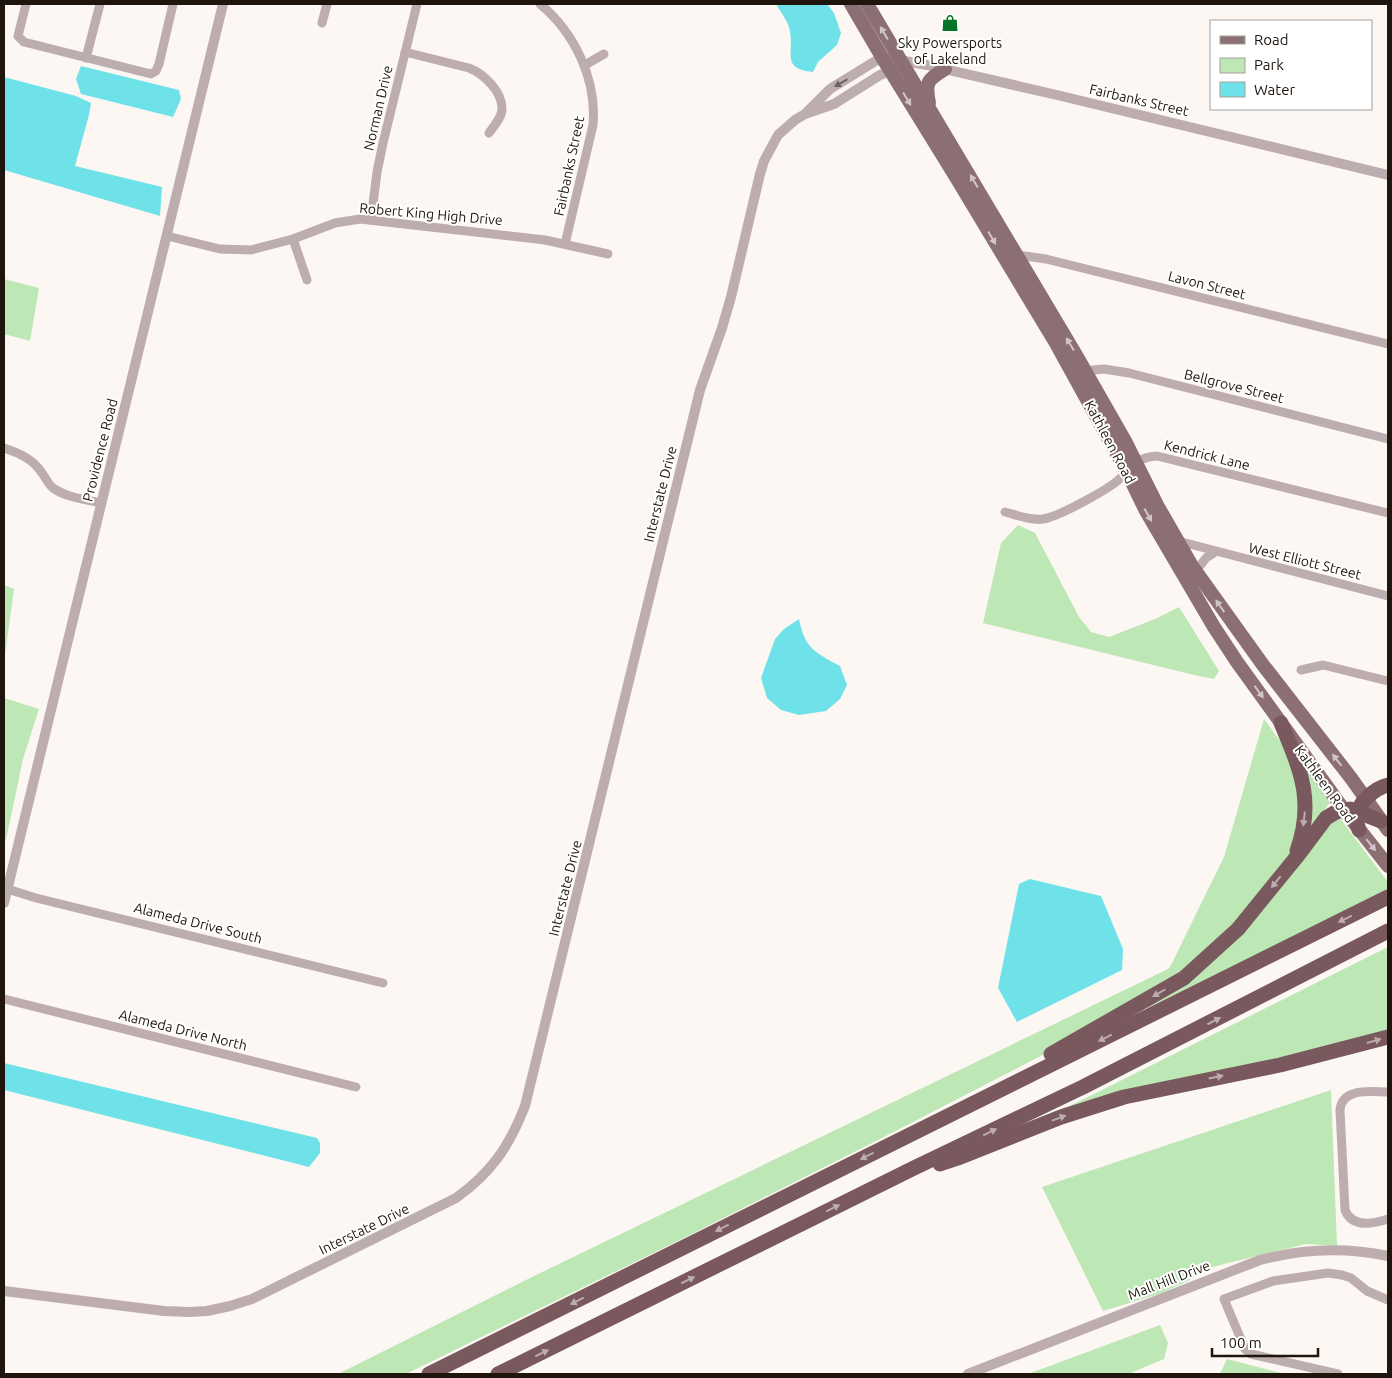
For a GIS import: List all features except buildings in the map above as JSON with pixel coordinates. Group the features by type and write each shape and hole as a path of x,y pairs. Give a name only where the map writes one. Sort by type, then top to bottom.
{"highway":[{"path":"1281,723 1298,765 1304,785 1306,804 1301,838 1290,865"},
{"path":"911,1134 1184,978 1238,929 1326,818 1336,812 1356,807 1388,785"},
{"path":"1356,807 1384,825"},
{"path":"1356,807 1356,820 1359,830"},
{"path":"429,1374 1388,897"},
{"path":"498,1374 914,1168 1083,1087 1388,931"},
{"path":"914,1168 947,1162 1061,1117 1124,1097 1280,1065 1388,1037"}],"main road":[{"name":"Kathleen Road","path":"851,4 890,71 1078,372"},
{"name":"Kathleen Road","path":"867,4 1018,255 1078,372 1131,467 1196,571 1263,666 1356,807"},
{"path":"930,109 927,86 933,76 945,69"},
{"name":"Kathleen Road","path":"1131,467 1146,511 1237,662 1281,723 1356,807"},
{"name":"Kathleen Road","path":"1359,830 1386,864"}],"street":[{"path":"26,4 19,30 18,36 20,40 29,44 151,74 159,64 173,4"},
{"path":"86,58 100,4"},
{"name":"Providence Road","path":"4,903 6,888 223,4"},
{"path":"322,23 327,4"},
{"name":"Norman Drive","path":"371,220 377,172 417,4"},
{"name":"Fairbanks Street","path":"540,4 561,25 585,65 593,98 593,125 566,244"},
{"path":"405,52 469,68 487,79 495,90 502,109 501,115 489,133"},
{"path":"585,65 604,54"},
{"name":"Fairbanks Street","path":"882,57 945,69 1388,175"},
{"name":"Interstate Drive","path":"4,1291 164,1311 190,1312 230,1306 271,1290 456,1198 483,1177 509,1144 525,1106 700,390 731,297 764,162 778,134 805,114 830,89 882,57"},
{"name":"Interstate Drive","path":"805,114 834,104 880,75 890,71 901,61"},
{"name":"Robert King High Drive","path":"167,236 201,245 234,250 251,250 293,239 335,223 360,219 521,236 608,254"},
{"path":"293,239 307,280"},
{"name":"Lavon Street","path":"1018,255 1046,259 1388,344"},
{"name":"Bellgrove Street","path":"1078,372 1104,369 1128,373 1388,439"},
{"path":"4,448 24,456 37,466 48,483 59,491 73,498 101,503"},
{"name":"Kendrick Lane","path":"1005,512 1032,518 1052,517 1117,482 1142,458 1157,456 1388,513"},
{"name":"West Elliott Street","path":"1178,541 1388,596"},
{"path":"1196,571 1206,558 1215,552"},
{"path":"1301,670 1323,665 1388,681"},
{"name":"Alameda Drive South","path":"6,888 36,898 383,983"},
{"name":"Alameda Drive North","path":"4,999 356,1087"},
{"path":"1388,1092 1351,1094 1344,1099 1340,1110 1345,1210 1351,1219 1357,1222 1373,1222 1388,1219"},
{"name":"Mall Hill Drive","path":"968,1374 1260,1260 1291,1253 1330,1250 1366,1252 1388,1256"},
{"path":"1338,1374 1251,1354 1245,1349 1224,1299 1274,1281 1328,1273 1342,1274 1352,1278 1367,1291 1388,1300"}],"green space":[{"path":"4,279 39,288 30,341 4,334"},
{"path":"1018,525 1035,533 1079,617 1091,632 1109,637 1155,619 1179,607 1219,671 1214,679 983,623 1001,543"},
{"path":"4,585 14,589 4,662"},
{"path":"4,698 39,709 23,759 6,840 4,838"},
{"path":"1264,719 1286,749 1302,791 1291,854 1253,906 1188,968 1058,1047 686,1237 406,1374 338,1374 534,1276 1168,969 1224,857"},
{"path":"1307,771 1331,801 1310,830"},
{"path":"1339,817 1388,882 1388,889 1147,1007 1179,985 1325,829"},
{"path":"1388,947 1388,1032 1061,1110 1094,1094"},
{"path":"1331,1090 1337,1246 1306,1244 1208,1268 1188,1281 1159,1294 1103,1311 1042,1187"},
{"path":"1160,1325 1168,1343 1164,1359 1128,1374 1028,1374"},
{"path":"1227,1359 1285,1374 1220,1374"}],"water":[{"path":"776,4 827,4 834,13 841,33 837,45 818,62 813,72 796,68 793,64 789,28"},
{"path":"81,66 179,90 181,99 173,117 81,94 76,79"},
{"path":"4,77 76,96 91,103 75,166 162,187 160,216 4,170"},
{"path":"799,619 804,637 808,643 817,653 840,666 847,685 840,699 826,711 799,715 781,710 767,698 761,678 775,639 784,629"},
{"path":"1030,879 1101,896 1123,949 1122,970 1017,1022 998,988 1019,884"},
{"path":"4,1063 317,1138 320,1143 320,1153 309,1167 4,1090"}],"place":[{"name":"Sky Powersports of Lakeland","path":"950,23"}]}
